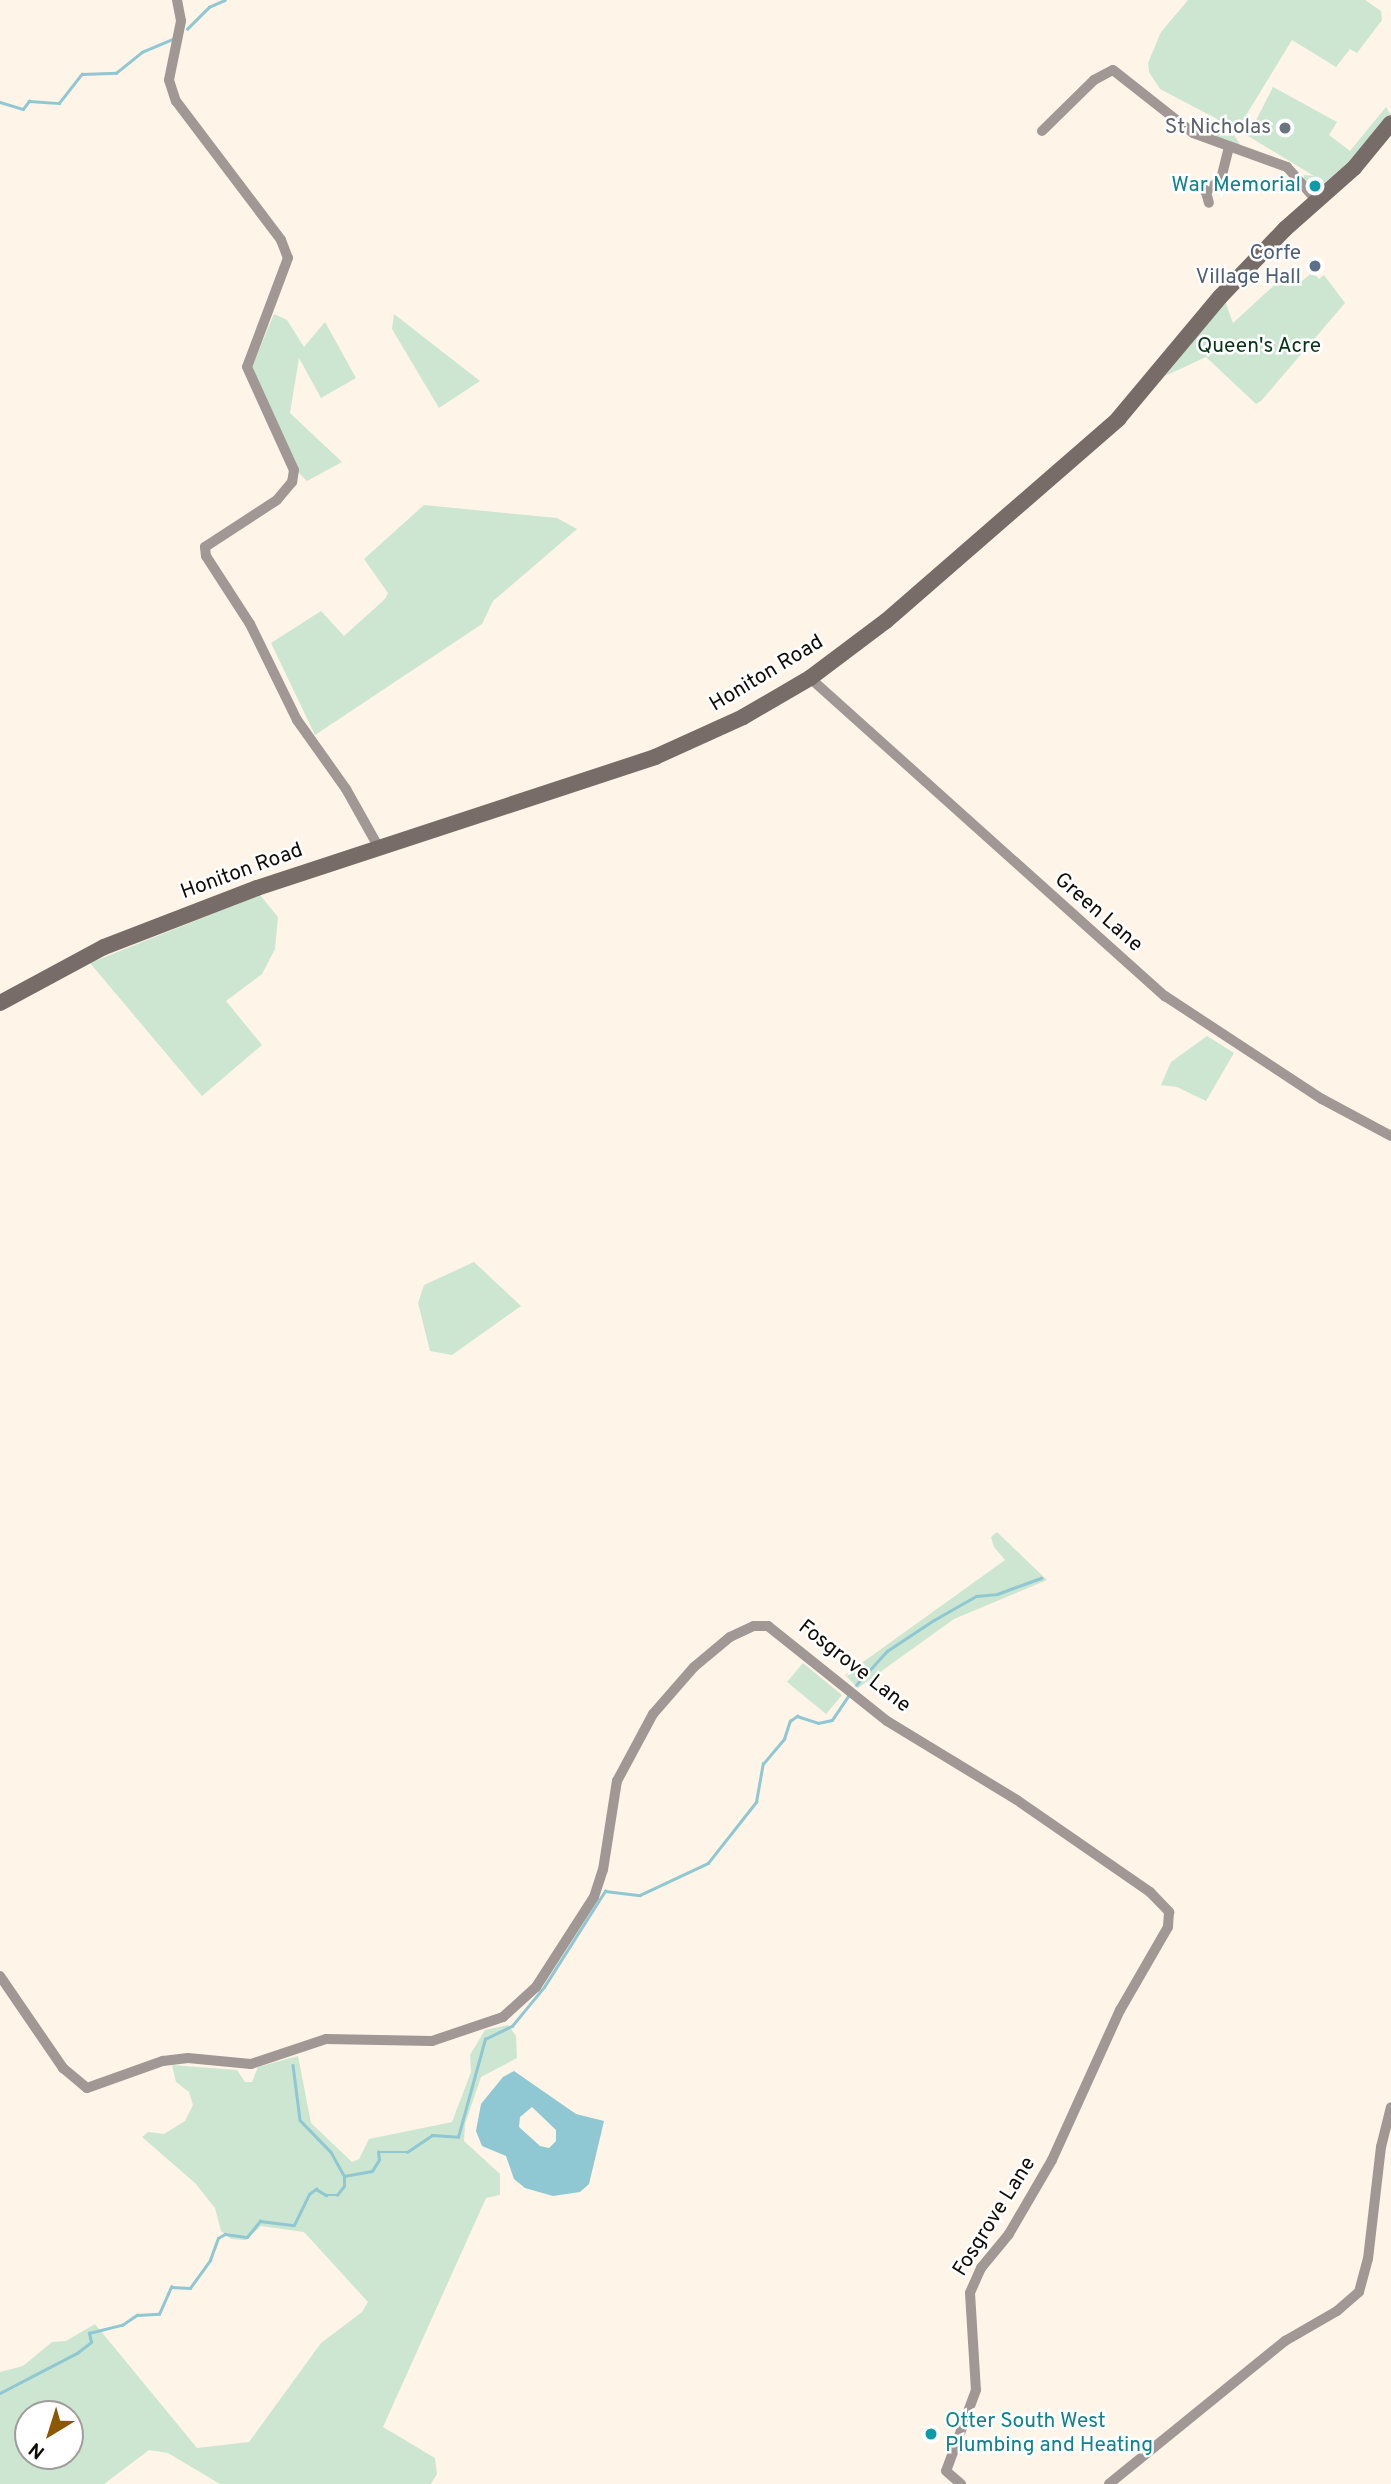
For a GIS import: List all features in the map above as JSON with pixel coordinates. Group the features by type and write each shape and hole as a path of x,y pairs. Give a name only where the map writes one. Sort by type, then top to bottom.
{"main road":[{"name":"Honiton Road","path":"0,1003 104,947 378,846 655,757 743,717 810,678 886,621 1118,419 1221,296 1354,168 1391,123"}],"street":[{"path":"177,0 181,22 169,80 176,101 281,240 288,258 247,367 294,470 292,482 277,500 205,547 206,556 250,624 297,720 346,789 378,846"},
{"path":"1042,131 1094,80 1113,70 1177,124 1229,148 1250,151 1287,167 1317,201"},
{"path":"1209,203 1201,188 1221,179 1229,148"},
{"name":"Green Lane","path":"810,678 1165,996 1322,1099 1391,1136"},
{"name":"Fosgrove Lane","path":"0,1976 63,2068 86,2088 163,2061 188,2058 251,2064 326,2039 424,2042 503,2018 536,1987 594,1897 603,1870 617,1781 653,1714 694,1667 730,1637 754,1626 768,1626 887,1721 1017,1800 1150,1892 1169,1912 1168,1927 1120,2010 1052,2160 973,2286 976,2390 946,2471 961,2484"},
{"path":"1109,2484 1286,2341 1337,2311 1359,2292 1368,2259 1381,2147 1391,2107"}],"green space":[{"path":"1188,0 1365,0 1381,11 1382,20 1357,53 1350,49 1336,67 1292,40 1234,135 1241,146 1209,135 1217,119 1160,89 1149,72 1148,63 1161,32"},
{"path":"1273,87 1337,122 1329,135 1350,151 1386,107 1391,115 1353,158 1315,191 1304,181 1304,175 1314,176 1248,136"},
{"name":"Queen's Acre","path":"1313,272 1319,279 1324,275 1345,303 1261,401 1256,404 1206,357 1165,376 1225,301 1233,323 1281,279 1294,274 1296,282 1302,281"},
{"path":"274,314 287,320 304,347 325,322 356,378 321,398 299,358 290,413 342,462 307,481 299,473 251,369"},
{"path":"394,314 480,381 439,408 392,329"},
{"path":"424,505 557,518 577,529 493,601 482,624 315,735 271,643 321,611 344,636 385,599 388,593 364,559"},
{"path":"260,895 278,917 275,949 262,974 226,1001 262,1045 202,1096 90,963"},
{"path":"1207,1036 1234,1053 1206,1101 1177,1087 1161,1085 1171,1062"},
{"path":"474,1262 521,1306 452,1355 430,1351 418,1303 424,1285"},
{"path":"997,1532 1047,1580 954,1619 858,1688 845,1675 1005,1560 994,1547 991,1537"},
{"path":"803,1663 842,1695 826,1714 787,1682"},
{"path":"508,2025 516,2036 517,2058 481,2077 465,2124 464,2141 500,2174 500,2195 486,2198 383,2427 435,2458 437,2474 431,2484 220,2484 168,2453 149,2450 104,2484 0,2484 0,2372 23,2366 52,2342 66,2341 95,2324 197,2448 249,2442 321,2343 362,2312 368,2302 304,2232 261,2226 246,2240 231,2239 221,2231 215,2208 195,2183 142,2137 148,2132 164,2134 185,2121 193,2105 189,2092 176,2082 172,2065 237,2070 245,2082 252,2082 258,2067 298,2056 311,2123 352,2162 359,2159 369,2139 452,2122 471,2072 470,2055 485,2030"}],"water":[{"path":"514,2071 576,2114 604,2121 589,2184 580,2192 553,2196 525,2188 514,2179 506,2156 482,2146 476,2131 481,2104 503,2077","holes":["532,2107 556,2130 556,2141 549,2148 540,2146 519,2127 520,2117"]}],"waterway":[{"path":"187,29 209,7 225,0"},
{"path":"0,102 23,109 29,101 59,103 82,74 116,73 142,52 172,39"},
{"path":"856,1685 887,1651 934,1620 976,1596 997,1594 1041,1578"},
{"path":"0,2393 77,2353 91,2342 89,2333 122,2325 137,2315 159,2314 171,2287 190,2288 210,2260 218,2238 225,2234 247,2237 260,2221 294,2225 309,2194 316,2189 326,2195 337,2195 344,2186 344,2176 372,2171 379,2160 378,2152 407,2152 432,2135 458,2137 485,2039 512,2026 544,1987 605,1891 640,1895 708,1863 756,1802 763,1764 784,1739 790,1721 797,1716 818,1723 832,1720 849,1695"},
{"path":"293,2065 300,2120 331,2152 344,2175"}],"place":[{"name":"St Nicholas","path":"1285,128"},
{"name":"War Memorial","path":"1315,186"},
{"name":"Corfe Village Hall","path":"1315,266"},
{"name":"Otter South West Plumbing and Heating","path":"931,2434"}]}
